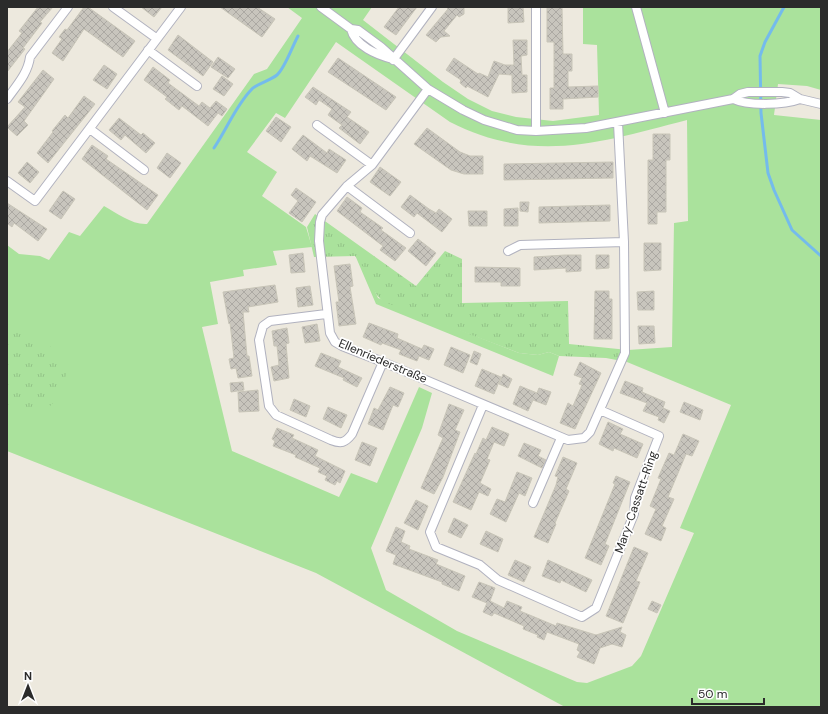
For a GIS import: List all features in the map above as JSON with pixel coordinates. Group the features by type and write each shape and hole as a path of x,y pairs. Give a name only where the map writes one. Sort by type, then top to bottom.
{"street":[{"path":"7,99 26,73 29,66 30,56 68,7"},
{"path":"113,7 156,38"},
{"path":"7,181 35,201 90,129 156,38 181,7"},
{"path":"321,7 351,29 364,34 382,47 393,60 428,89 463,110 484,120 517,130 536,131 586,128 618,123 733,99 740,94 752,92 790,93 800,100 821,104"},
{"path":"393,60 432,7"},
{"path":"536,7 536,131"},
{"path":"636,7 665,113"},
{"path":"148,50 197,86"},
{"name":"Ellenriederstraße","path":"428,89 372,165 347,186 322,215 319,241 326,314 330,333 335,342 342,346 561,438 576,440 584,438 590,432 626,353 624,242 618,123"},
{"path":"733,99 741,102 782,103 790,103 800,100"},
{"path":"317,125 372,165"},
{"path":"90,129 144,170"},
{"path":"347,186 410,233"},
{"path":"508,252 520,245 624,242"},
{"path":"326,314 270,321 263,326 259,340 269,406 276,415 331,440 339,443 344,442 352,434 383,362"},
{"name":"Mary-Cassatt-Ring","path":"483,405 430,532 436,547 480,565 498,580 582,617 596,608 634,514 635,498 659,436 600,410"},
{"path":"533,503 561,438"}],"green space":[{"path":"287,7 372,7 363,20 443,82 468,99 492,111 516,117 553,121 599,115 597,45 583,44 583,7 821,7 821,90 807,86 778,84 774,115 821,120 821,707 565,707 316,573 7,451 7,245 19,254 40,256 49,260 69,232 80,236 104,206 130,221 147,224 254,74 267,69 302,18","holes":["336,42 450,122 481,135 511,143 539,146 597,142 687,120 688,221 674,223 672,347 628,350 627,362 731,405 680,528 694,533 641,656 632,666 587,683 577,682 457,631 386,590 371,548 422,428 432,393 419,387 377,483 351,473 339,497 232,451 202,327 218,324 210,282 244,276 243,270 277,265 273,251 312,247 306,227 262,196 277,172 247,152 276,113 285,118"]},
{"path":"315,214 416,286 445,251 462,259 462,303 568,301 569,344 628,350 627,362 606,358 559,356 549,352 538,355 519,353 384,302 375,292 363,267 355,256 314,257 307,227"},
{"path":"355,255 362,262 378,298 519,353 538,355 549,352 559,356 553,376 376,304"},
{"path":"7,324 23,335 33,334 59,353 67,372 59,398 43,412 22,412 7,407"}],"building":[{"path":"38,7 53,7 40,22 42,23 23,48 25,49 7,72 7,52 22,33 19,31"},
{"path":"84,7 88,7 135,41 123,57 84,29 63,61 52,53 62,39 59,37 65,29 67,30"},
{"path":"141,7 162,7 154,17"},
{"path":"220,7 257,7 275,19 262,37"},
{"path":"399,7 417,7 396,35 384,27"},
{"path":"446,7 464,7 464,14 459,17 457,15 444,31 450,36 441,37 436,42 426,35 448,9"},
{"path":"508,7 523,7 524,22 508,23"},
{"path":"547,7 562,7 563,54 572,54 572,71 568,71 568,87 598,86 598,97 563,99 563,109 550,109 550,88 554,88 554,42 547,42"},
{"path":"178,35 213,62 203,76 168,50"},
{"path":"513,40 527,40 527,55 521,56 522,75 527,75 527,92 512,93 512,75 499,74 488,97 467,86 466,88 460,83 461,80 446,70 454,58 478,74 479,73 488,77 494,61 505,65 514,65"},
{"path":"218,57 235,69 228,78 211,67"},
{"path":"338,58 396,97 386,110 328,72"},
{"path":"104,65 117,74 107,89 93,80"},
{"path":"153,67 170,80 168,83 199,106 202,102 210,108 216,101 227,109 222,116 218,113 208,126 182,106 179,110 165,99 167,97 144,80"},
{"path":"43,70 54,79 24,121 28,125 17,136 7,127 25,107 18,102"},
{"path":"222,76 233,84 224,96 213,89"},
{"path":"313,87 351,112 347,117 369,132 360,144 339,128 342,125 328,115 332,109 319,100 316,105 305,97"},
{"path":"84,96 95,104 48,163 37,153 65,115 68,118"},
{"path":"276,117 291,127 281,142 266,131"},
{"path":"119,118 141,135 143,133 155,143 146,153 125,135 121,140 109,130"},
{"path":"427,128 460,152 470,156 483,156 483,174 464,174 451,170 414,144"},
{"path":"653,134 670,134 670,160 666,160 666,212 657,212 657,224 648,224 648,160 653,160"},
{"path":"303,135 327,153 329,149 346,160 337,173 310,156 307,161 292,149"},
{"path":"92,145 108,156 106,159 158,195 147,210 82,159"},
{"path":"167,153 181,163 170,178 157,168"},
{"path":"27,162 39,172 30,183 18,173"},
{"path":"613,162 613,178 504,180 504,164"},
{"path":"380,167 401,182 390,196 370,182"},
{"path":"296,188 316,202 302,222 289,213 298,201 291,195"},
{"path":"63,191 75,199 61,219 49,211"},
{"path":"410,195 436,213 439,209 452,219 442,232 417,213 414,217 401,207"},
{"path":"347,197 362,208 360,212 383,228 381,230 406,248 395,261 380,250 383,246 337,211"},
{"path":"520,202 529,202 528,212 520,211"},
{"path":"7,203 47,229 38,241 14,223 12,227 7,223"},
{"path":"610,205 610,221 539,223 539,207"},
{"path":"518,208 518,226 504,226 504,209"},
{"path":"468,211 487,211 487,226 469,226"},
{"path":"418,239 436,253 426,266 408,251"},
{"path":"644,243 661,243 661,270 644,271"},
{"path":"303,253 305,272 291,273 289,255"},
{"path":"581,255 581,271 566,272 566,268 534,270 534,257"},
{"path":"596,255 609,255 609,268 596,269"},
{"path":"350,264 353,286 350,287 356,324 339,326 336,302 339,302 334,266"},
{"path":"475,267 520,268 520,286 501,286 501,282 475,282"},
{"path":"275,285 278,302 248,307 249,312 243,312 247,356 249,356 252,376 238,378 236,368 231,369 229,359 234,358 230,323 229,324 223,292"},
{"path":"310,286 313,305 298,307 296,288"},
{"path":"595,291 609,291 609,299 612,299 612,339 594,339"},
{"path":"654,291 654,310 638,310 637,292"},
{"path":"369,323 398,334 397,338 422,349 424,345 434,349 429,360 419,356 417,361 399,354 401,350 382,343 381,345 363,337"},
{"path":"317,324 320,341 305,343 302,327"},
{"path":"638,326 654,326 655,343 639,344"},
{"path":"287,328 289,343 286,344 289,378 274,381 271,367 279,365 277,346 274,346 272,331"},
{"path":"451,347 470,355 463,373 444,365"},
{"path":"474,351 481,354 477,365 470,362"},
{"path":"321,353 341,361 338,367 362,378 357,387 343,380 344,378 315,366"},
{"path":"580,362 601,373 575,429 560,423 568,403 573,406 582,385 579,384 582,378 574,375"},
{"path":"482,369 501,377 494,394 475,386"},
{"path":"503,374 512,379 508,388 499,384"},
{"path":"625,381 643,388 642,392 665,402 663,408 670,411 664,423 658,420 659,417 643,411 647,403 620,393"},
{"path":"243,382 244,390 231,392 230,383"},
{"path":"520,386 537,393 539,388 551,392 546,405 533,400 528,411 513,404"},
{"path":"390,387 404,393 398,407 393,405 383,430 368,424 374,408 378,410"},
{"path":"258,390 259,411 239,412 238,392"},
{"path":"294,399 310,406 306,417 290,410"},
{"path":"684,402 703,410 700,420 680,412"},
{"path":"449,404 464,410 455,430 460,432 443,477 434,494 421,488 443,438 438,435"},
{"path":"328,407 347,415 341,428 323,419"},
{"path":"608,422 623,429 620,434 643,444 637,458 614,448 613,451 599,444"},
{"path":"492,427 509,434 504,446 494,442 487,459 490,460 480,483 491,489 488,496 479,492 471,510 453,502 475,453 476,454 483,438 486,440"},
{"path":"277,428 294,435 292,438 318,450 315,456 345,471 340,483 337,481 335,485 325,480 327,476 318,472 320,468 295,457 296,455 273,446 275,441 272,439"},
{"path":"683,434 699,441 692,456 686,454 668,497 674,499 662,526 666,528 661,541 645,534 656,509 650,506 661,479 658,478 669,453 674,455"},
{"path":"362,442 377,448 370,466 355,460"},
{"path":"524,443 541,450 538,456 546,460 542,468 518,456"},
{"path":"563,457 577,463 566,489 569,491 548,543 534,537 556,485 558,477 555,476"},
{"path":"517,472 532,478 525,496 519,493 506,522 490,514 497,499 505,502"},
{"path":"616,476 630,482 605,544 609,546 601,565 585,558 615,484 613,483"},
{"path":"416,500 428,506 418,530 404,523"},
{"path":"454,518 468,525 461,538 448,532"},
{"path":"396,527 405,531 401,542 410,546 409,549 438,560 436,564 465,576 459,591 442,584 442,582 393,564 396,555 386,551"},
{"path":"486,531 503,539 498,552 480,544"},
{"path":"634,547 648,553 636,581 640,582 623,623 606,616"},
{"path":"515,560 531,567 524,582 508,575"},
{"path":"548,560 592,580 586,592 561,580 560,583 542,576"},
{"path":"479,582 495,588 490,601 504,608 507,601 522,607 520,611 556,626 557,623 596,635 622,627 620,632 626,635 622,647 612,644 600,648 594,664 577,657 580,652 577,650 579,644 547,632 544,640 537,637 538,635 523,629 524,626 494,613 492,616 483,612 487,603 472,597"},
{"path":"652,601 661,605 657,613 648,609"}],"waterway":[{"path":"784,7 765,42 760,56 761,113 768,173 792,230 821,256"},
{"path":"214,148 240,104 251,90 280,72 298,36"}]}
